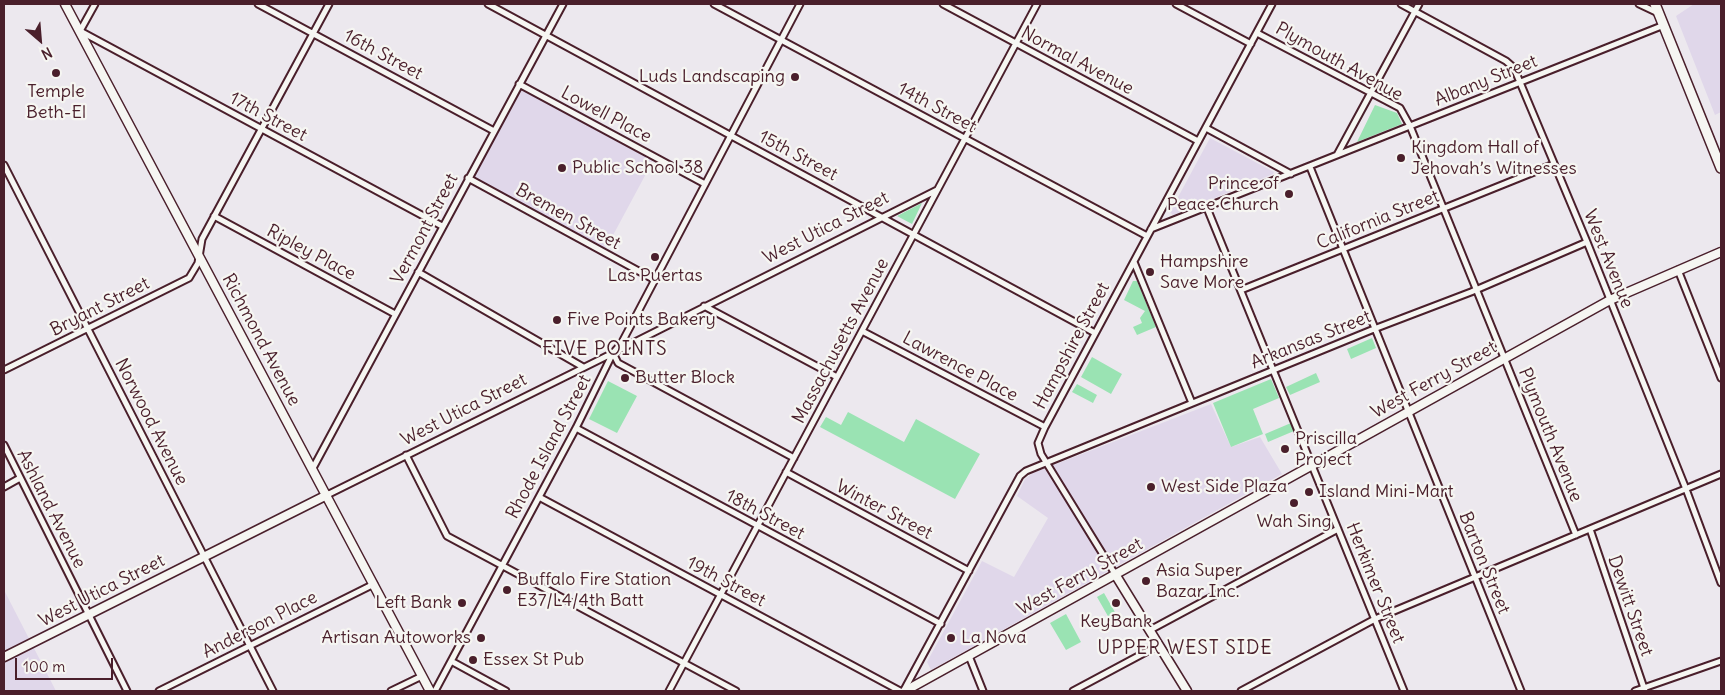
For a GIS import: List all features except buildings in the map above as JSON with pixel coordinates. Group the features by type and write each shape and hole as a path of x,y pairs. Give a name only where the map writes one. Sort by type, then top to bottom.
{"main road":[{"path":"1655,4 1721,168"}],"street":[{"name":"Richmond Avenue","path":"65,4 430,691"},
{"path":"80,31 95,4"},
{"name":"16th Street","path":"258,4 494,131"},
{"path":"200,258 202,238 329,4"},
{"name":"15th Street","path":"488,4 1095,333"},
{"name":"Vermont Street","path":"313,468 562,4"},
{"name":"14th Street","path":"714,4 1147,236"},
{"name":"Rhode Island Street","path":"435,691 800,4"},
{"name":"Normal Avenue","path":"944,4 1198,141"},
{"name":"Massachusetts Avenue","path":"669,691 1038,4"},
{"name":"Plymouth Avenue","path":"1176,4 1251,44"},
{"name":"Hampshire Street","path":"1115,574 1041,454 1038,442 1044,427 1272,4"},
{"name":"West Avenue","path":"1402,4 1514,68 1587,242 1686,489 1721,582"},
{"path":"1337,156 1419,4"},
{"path":"1639,4 1659,14"},
{"name":"Albany Street","path":"1151,229 1664,25"},
{"name":"17th Street","path":"80,31 442,226"},
{"name":"Plymouth Avenue","path":"1257,33 1400,108 1410,126 1576,535"},
{"name":"Lowell Place","path":"519,84 705,184"},
{"path":"1206,128 1291,174"},
{"name":"California Street","path":"1241,290 1554,164"},
{"name":"Norwood Avenue","path":"4,165 273,691"},
{"name":"Barton Street","path":"1310,167 1521,691"},
{"name":"Bremen Street","path":"468,178 655,280"},
{"name":"West Utica Street","path":"4,657 938,189"},
{"name":"Herkimer Street","path":"1207,208 1404,691"},
{"name":"Ripley Place","path":"214,216 395,314"},
{"name":"Arkansas Street","path":"1046,462 1374,329 1476,290 1587,242"},
{"name":"West Ferry Street","path":"903,691 1610,300 1721,252"},
{"name":"Bryant Street","path":"4,370 188,278 195,270 200,258"},
{"path":"1134,262 1192,403"},
{"path":"1678,270 1721,378"},
{"path":"418,272 583,367"},
{"path":"704,306 837,377"},
{"name":"Lawrence Place","path":"862,330 1044,427"},
{"path":"613,353 618,363 794,458"},
{"name":"18th Street","path":"576,428 941,624"},
{"name":"Ashland Avenue","path":"4,445 127,691"},
{"path":"406,456 447,536 736,691"},
{"path":"903,691 1020,476 1026,471 1046,462"},
{"name":"Winter Street","path":"786,472 969,571"},
{"path":"1241,691 1375,619 1721,474"},
{"path":"4,487 20,478"},
{"name":"19th Street","path":"539,498 903,691"},
{"path":"1150,630 1338,529"},
{"name":"Dewitt Street","path":"1590,529 1644,690"},
{"path":"1115,574 1188,691"},
{"name":"Anderson Place","path":"160,691 374,584"},
{"path":"1073,691 1159,644"},
{"path":"969,656 983,691"},
{"path":"451,661 506,691"},
{"path":"1635,691 1644,690 1721,661"},
{"path":"391,691 422,676"}],"shaded area":[{"path":"1694,4 1721,4 1721,112 1715,115 1676,16"},
{"name":"Public School 38","path":"519,84 655,157 604,252 468,178"},
{"path":"1210,138 1274,172 1173,215 1170,212"},
{"path":"1211,404 1231,447 1260,437 1282,474 931,670 927,662 982,561 1014,577 1048,518 1017,496 1025,479 1033,473"},
{"path":"4,590 56,691 4,691"}],"green space":[{"path":"1375,105 1397,113 1402,124 1357,142"},
{"path":"922,203 912,224 897,216"},
{"path":"1133,281 1137,281 1156,327 1137,335 1133,327 1142,323 1140,318 1145,311 1124,300"},
{"path":"1372,338 1376,348 1351,359 1347,349"},
{"path":"1092,357 1122,374 1111,394 1081,377"},
{"path":"1316,373 1320,382 1290,395 1286,387"},
{"path":"1271,379 1279,398 1253,409 1263,434 1231,447 1213,403"},
{"path":"608,381 637,396 617,433 589,419"},
{"path":"1077,384 1097,395 1093,403 1072,392"},
{"path":"848,412 904,442 916,419 980,454 955,499 820,427 826,417 841,425"},
{"path":"1291,423 1294,431 1268,442 1265,434"},
{"path":"1104,593 1120,621 1113,625 1097,597"},
{"path":"1066,614 1081,642 1066,650 1050,623"}],"place":[{"name":"Temple Beth-El","path":"56,73"},
{"name":"Luds Landscaping","path":"795,77"},
{"name":"Kingdom Hall of Jehovah’s Witnesses","path":"1401,158"},
{"name":"Public School 38","path":"562,168"},
{"name":"Prince of Peace Church","path":"1289,194"},
{"name":"Las Puertas","path":"655,257"},
{"name":"Hampshire Save More","path":"1150,272"},
{"name":"Five Points Bakery","path":"557,320"},
{"name":"Butter Block","path":"625,378"},
{"name":"Priscilla Project","path":"1285,449"},
{"name":"West Side Plaza","path":"1151,487"},
{"name":"Island Mini-Mart","path":"1309,492"},
{"name":"Wah Sing","path":"1294,503"},
{"name":"Asia Super Bazar Inc.","path":"1146,581"},
{"name":"Buffalo Fire Station E37/L4/4th Batt","path":"507,590"},
{"name":"Left Bank","path":"462,603"},
{"name":"KeyBank","path":"1116,603"},
{"name":"Artisan Autoworks","path":"481,638"},
{"name":"La Nova","path":"951,638"},
{"name":"Essex St Pub","path":"473,660"}],"district":[{"name":"FIVE POINTS","path":"605,350"},
{"name":"UPPER WEST SIDE","path":"1185,649"}]}
